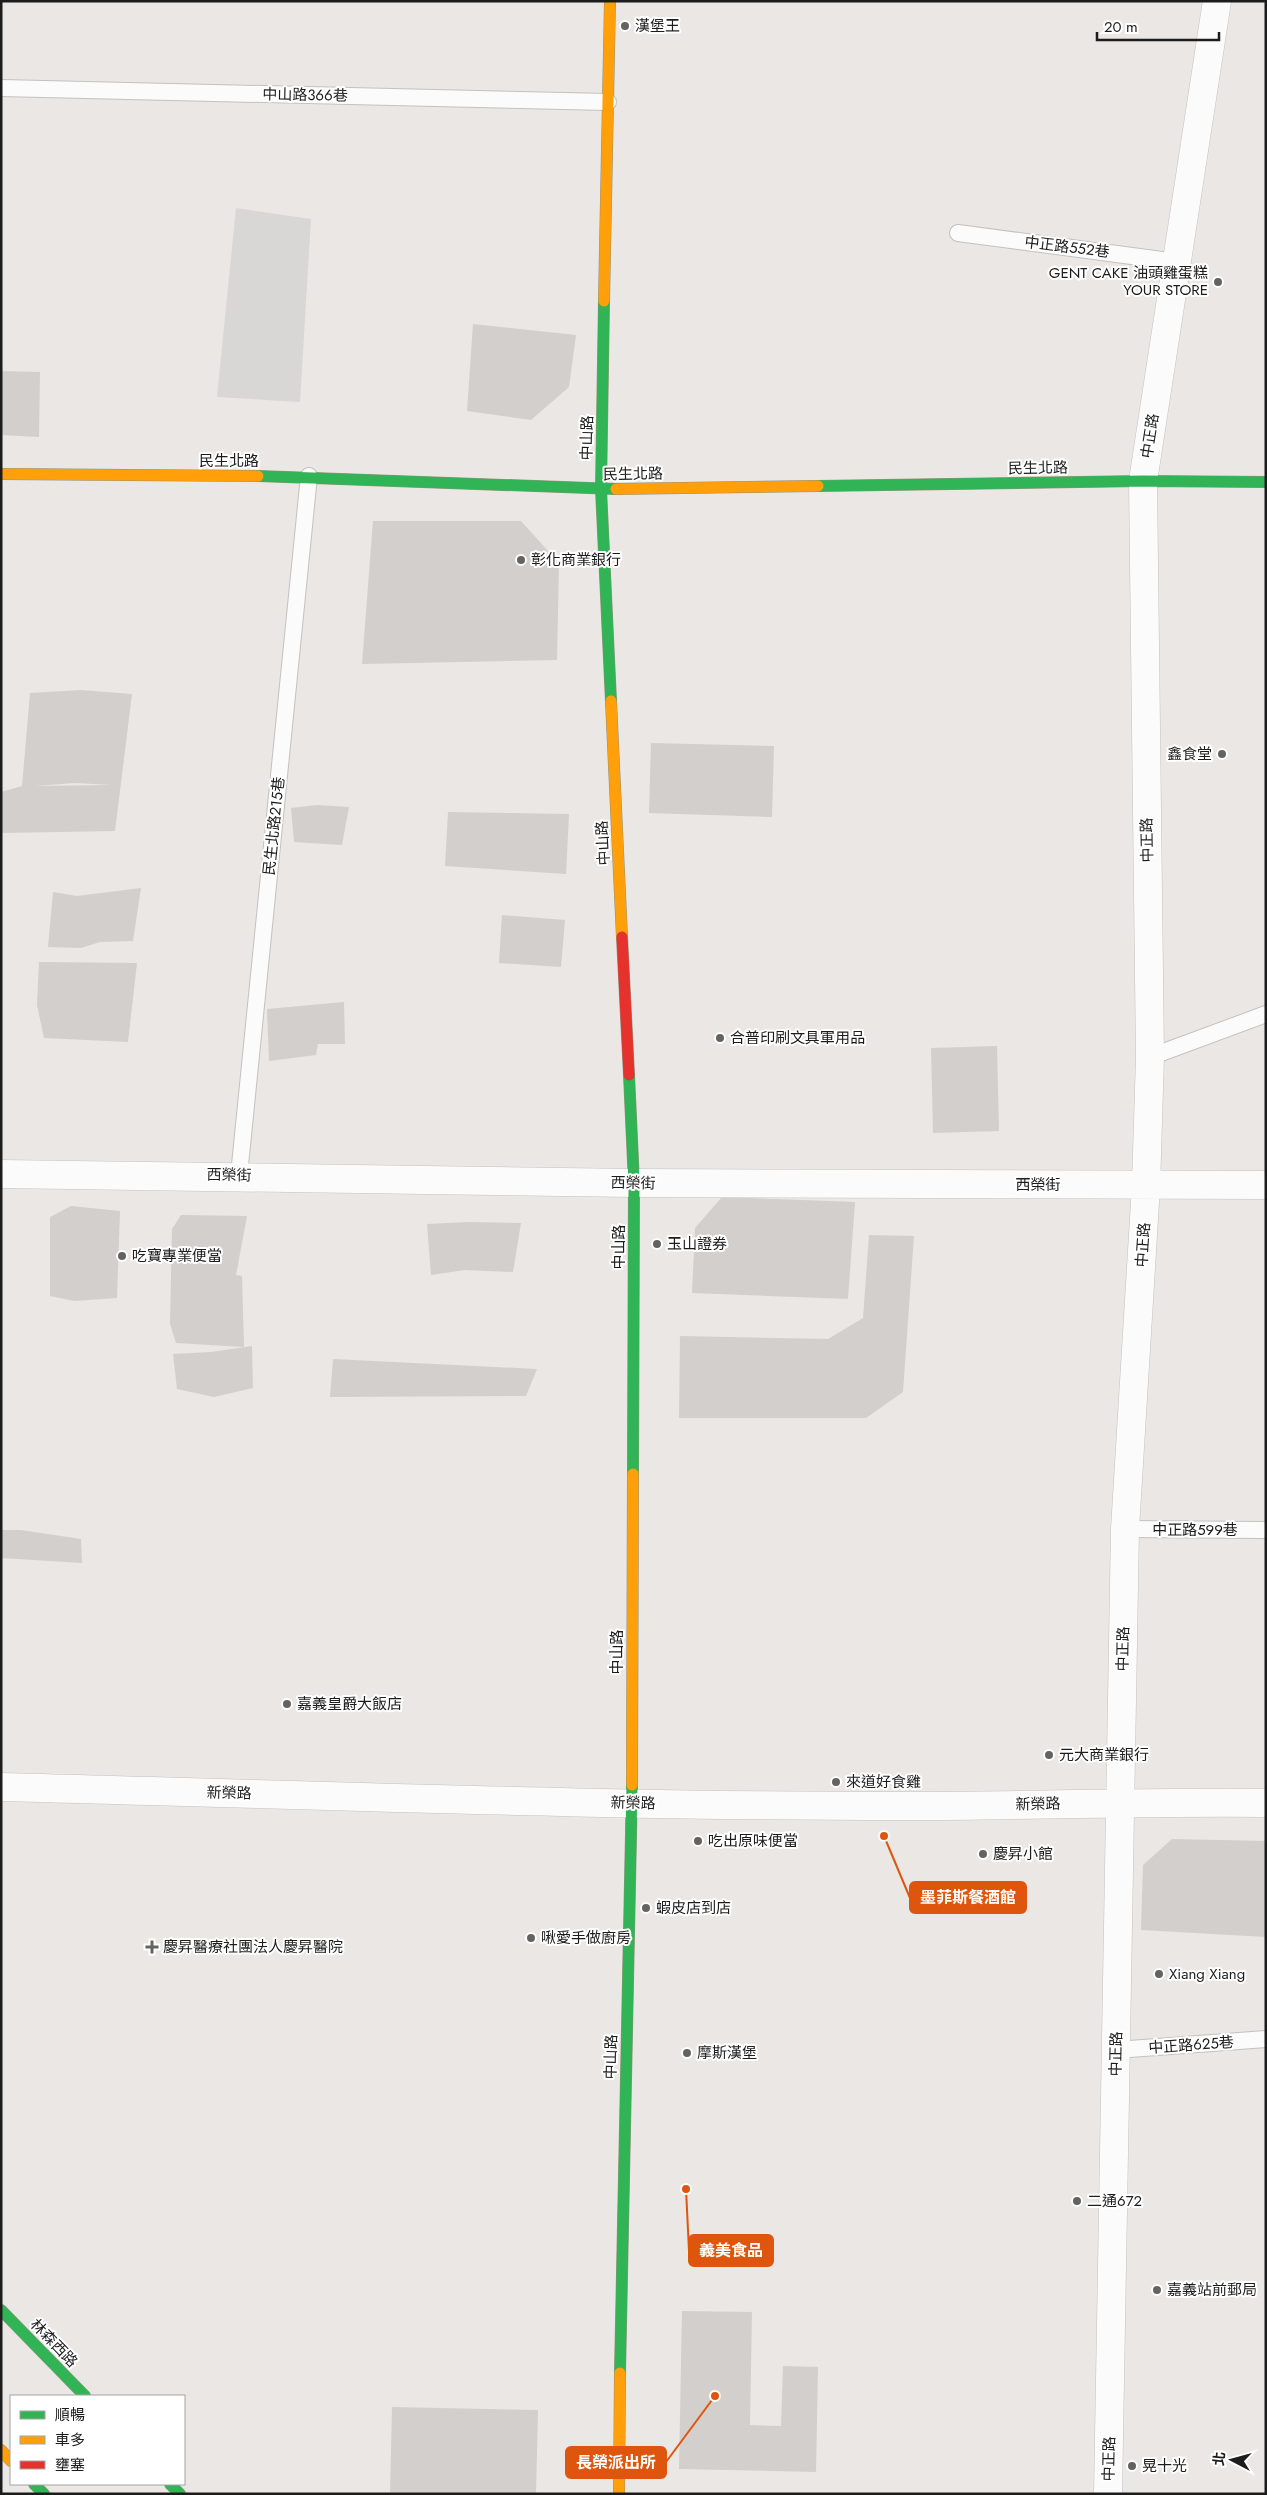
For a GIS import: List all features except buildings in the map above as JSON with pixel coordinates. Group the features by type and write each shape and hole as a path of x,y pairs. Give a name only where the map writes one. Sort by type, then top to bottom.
{"street":[{"name":"中山路","path":"610,1 600,489 634,1183 632,1803 618,2466 619,2494"},
{"name":"中正路","path":"1108,2494 1125,1530 1146,1186 1150,1058 1143,481 1217,1"},
{"name":"民生北路","path":"1,474 310,476 600,489 1143,481 1266,482"},
{"name":"西榮街","path":"1,1174 239,1175 634,1183 1266,1185"},
{"name":"新榮路","path":"1,1787 632,1803 936,1806 1120,1802 1266,1803"},
{"name":"林森西路","path":"1,2310 84,2395"},
{"path":"1,2450 10,2460"},
{"path":"35,2485 44,2494"},
{"path":"171,2485 180,2494"}],"lane":[{"name":"中山路366巷","path":"1,88 608,102"},
{"name":"中正路552巷","path":"958,233 1177,262"},
{"name":"民生北路215巷","path":"239,1175 310,476"},
{"path":"1150,1058 1266,1014"},
{"name":"中正路599巷","path":"1125,1530 1266,1530"},
{"name":"中正路625巷","path":"1116,2050 1266,2039"}],"shaded area":[{"path":"236,208 311,219 300,402 217,397"}],"traffic: fast":[{"path":"604,301 601,489 611,701"},
{"path":"258,476 616,489"},
{"path":"818,486 1143,481 1266,482"},
{"path":"629,1075 634,1183 633,1474"},
{"path":"620,2373 632,1785"},
{"path":"1,2310 84,2395"},
{"path":"35,2485 44,2494"},
{"path":"171,2485 180,2494"}],"traffic: slow":[{"path":"604,301 610,1"},
{"path":"1,474 258,476"},
{"path":"616,489 818,486"},
{"path":"611,701 622,937"},
{"path":"632,1785 633,1474"},
{"path":"619,2494 620,2373"},
{"path":"1,2450 10,2460"}],"traffic: jam":[{"path":"622,937 629,1075"}],"place":[{"name":"漢堡王","path":"625,26"},
{"name":"GENT CAKE 油頭雞蛋糕 YOUR STORE","path":"1218,282"},
{"name":"彰化商業銀行","path":"521,560"},
{"name":"鑫食堂","path":"1222,754"},
{"name":"合普印刷文具軍用品","path":"720,1038"},
{"name":"玉山證券","path":"657,1244"},
{"name":"吃寶專業便當","path":"122,1256"},
{"name":"嘉義皇爵大飯店","path":"287,1704"},
{"name":"元大商業銀行","path":"1049,1755"},
{"name":"來道好食雞","path":"836,1782"},
{"name":"墨菲斯餐酒館","path":"884,1836"},
{"name":"吃出原味便當","path":"698,1841"},
{"name":"慶昇小館","path":"983,1854"},
{"name":"蝦皮店到店","path":"646,1908"},
{"name":"啾愛手做廚房","path":"531,1938"},
{"name":"慶昇醫療社團法人慶昇醫院","path":"152,1947"},
{"name":"Xiang Xiang","path":"1159,1974"},
{"name":"摩斯漢堡","path":"687,2053"},
{"name":"義美食品","path":"686,2189"},
{"name":"二通672","path":"1077,2201"},
{"name":"嘉義站前郵局","path":"1157,2290"},
{"name":"長榮派出所","path":"715,2396"},
{"name":"晃十光","path":"1132,2466"}]}
